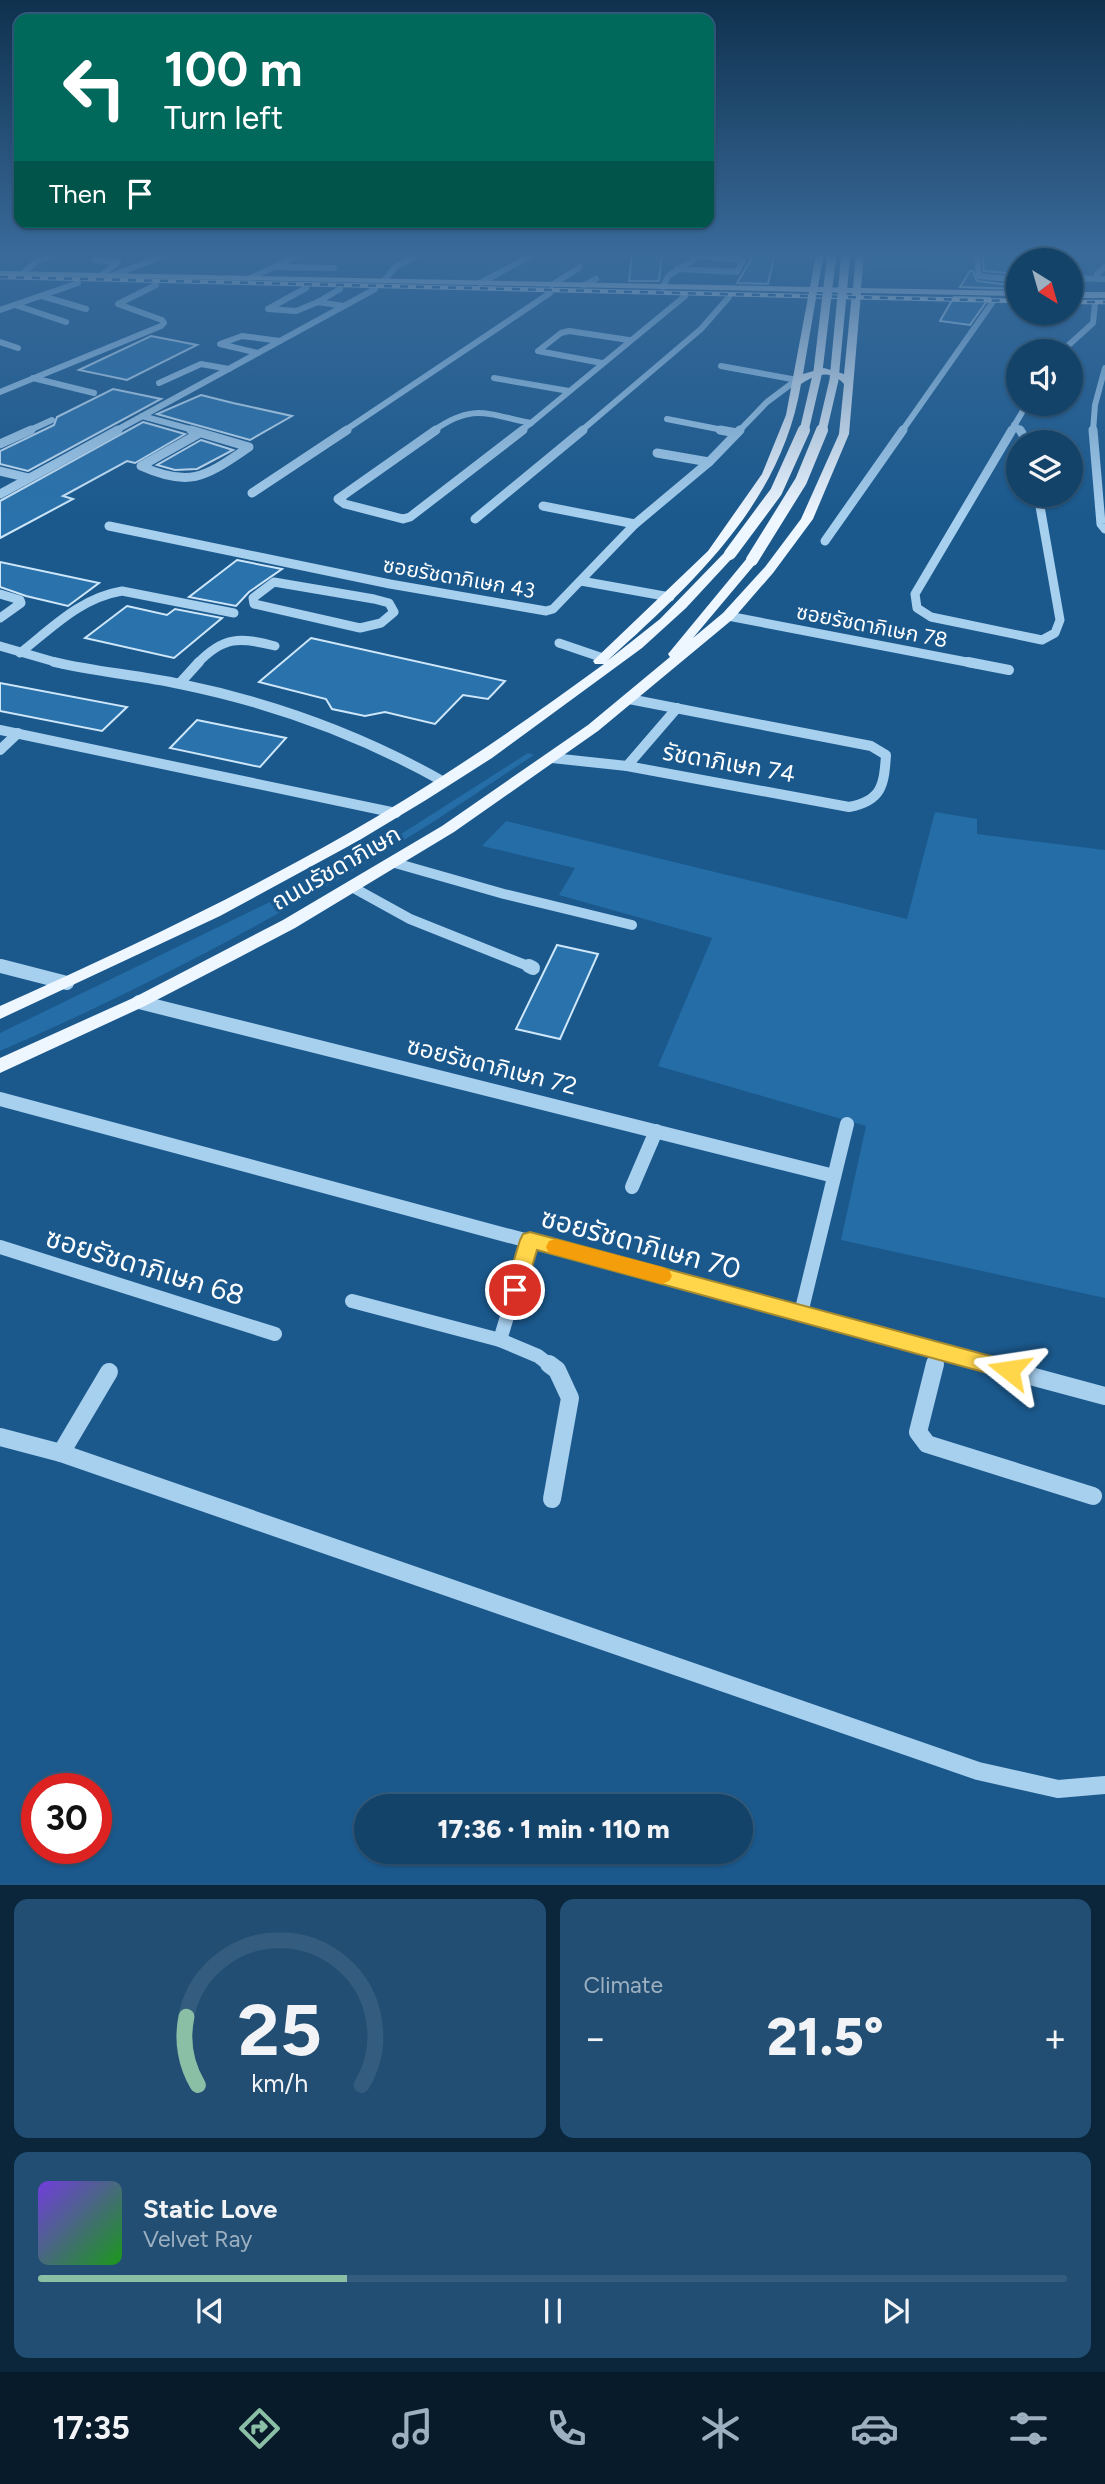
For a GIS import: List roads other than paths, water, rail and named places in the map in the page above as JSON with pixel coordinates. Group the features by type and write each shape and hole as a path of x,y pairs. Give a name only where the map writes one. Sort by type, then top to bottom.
{"main road":[{"name":"ถนนรัชดาภิเษก","path":"569,695 603,658 670,597 712,554 757,492 785,435 805,341"},
{"name":"ถนนรัชดาภิเษก","path":"0,1013 68,983 279,879 396,813 569,695 667,620 730,554 780,484 808,419 819,374 823,341"},
{"name":"ถนนรัชดาภิเษก","path":"668,666 690,633 752,560 794,496 822,431 832,386 837,341"},
{"name":"ถนนรัชดาภิเษก","path":"0,1066 139,1002 277,930 394,863 498,797 552,758 629,699 728,616 769,570 807,519 844,434 852,341"},
{"path":"798,380 810,373 825,372 841,375 848,384"}],"street":[{"path":"0,392 124,341"},
{"path":"225,341 220,344 258,353"},
{"path":"0,494 280,341"},
{"path":"252,493 475,341"},
{"path":"551,341 538,351 602,363"},
{"path":"530,423 475,412 456,416 338,499 345,504 403,519 410,517 530,423 628,341"},
{"path":"475,519 687,341"},
{"path":"825,541 965,341"},
{"path":"0,342 18,348"},
{"path":"159,383 201,364 229,369"},
{"path":"720,366 798,380"},
{"path":"1105,368 1096,396 1095,415 1101,524 1105,529"},
{"path":"33,378 94,393"},
{"path":"494,378 569,391"},
{"name":"ซอยรัชดาภิเษก 43","path":"109,526 390,584 546,611 553,609 635,524 709,462 767,402 798,380"},
{"path":"1095,415 1105,416"},
{"path":"142,416 178,424 198,434 243,443 248,447 247,451 205,476 192,480 154,472 141,466 198,434"},
{"path":"1011,430 1020,416"},
{"path":"667,419 737,433"},
{"path":"0,444 52,420"},
{"path":"1014,425 1020,430"},
{"path":"1006,439 915,594 914,604 918,611 931,617 1042,640 1052,636 1058,630 1059,620 1040,507"},
{"path":"657,453 709,462"},
{"path":"0,471 29,478"},
{"path":"543,506 635,524"},
{"path":"581,581 670,597"},
{"path":"286,582 374,599 388,603 394,612 385,621 370,629 264,608 254,604 253,598 274,583 286,582"},
{"path":"374,599 390,584"},
{"path":"20,653 88,602 110,592 122,591 234,613"},
{"path":"0,594 20,600 21,603 0,618"},
{"name":"ซอยรัชดาภิเษก 78","path":"728,616 1009,670"},
{"path":"180,683 210,650 224,641 239,637 275,646"},
{"path":"559,643 603,658"},
{"path":"0,646 83,668 180,683 267,704 339,729 400,755 444,782"},
{"path":"629,699 677,708"},
{"path":"627,766 677,708"},
{"name":"รัชดาภิเษก 74","path":"552,758 627,766 849,807 867,805 876,798 884,780 886,755 871,746 677,708"},
{"path":"0,730 396,813"},
{"path":"0,750 18,733"},
{"path":"394,863 504,894 632,925"},
{"path":"352,887 410,919 533,968"},
{"path":"0,966 68,983"},
{"name":"ซอยรัชดาภิเษก 72","path":"139,1002 834,1176"},
{"name":"ซอยรัชดาภิเษก 70","path":"0,1099 1105,1396"},
{"path":"801,1313 847,1124"},
{"path":"632,1187 656,1131"},
{"path":"500,1340 530,1240"},
{"name":"ซอยรัชดาภิเษก 68","path":"0,1247 275,1334"},
{"path":"352,1301 500,1340 538,1356 557,1370 570,1398 552,1499"},
{"path":"938,1351 918,1432 922,1440 927,1444 1093,1496"},
{"path":"61,1453 109,1372"},
{"path":"0,1437 61,1453 978,1771 1058,1789 1105,1784"}]}
